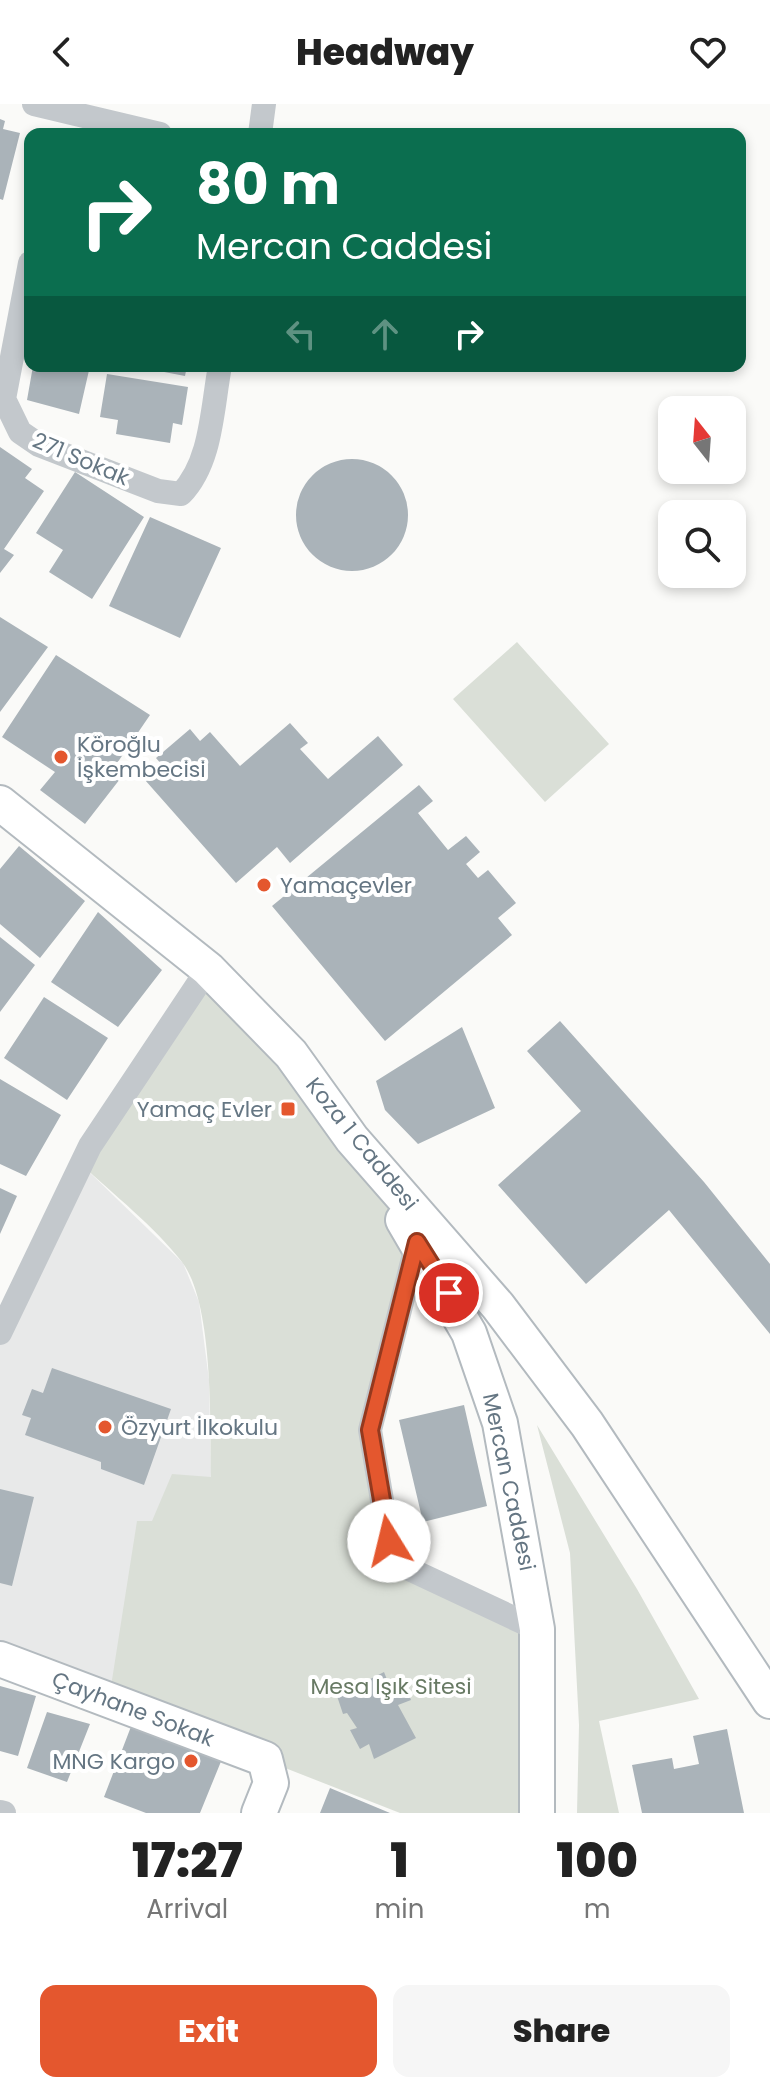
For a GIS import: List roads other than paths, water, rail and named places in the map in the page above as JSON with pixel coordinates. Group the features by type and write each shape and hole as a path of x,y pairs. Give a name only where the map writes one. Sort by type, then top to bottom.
{"main road":[{"name":"Koza 1 Caddesi","path":"0,803 208,969 291,1054 352,1139 498,1306 587,1424 770,1701"},
{"name":"Mercan Caddesi","path":"352,1139 449,1293 484,1368 500,1423 537,1629 537,1813"},
{"name":"Çayhane Sokak","path":"0,1659 265,1759 271,1783 259,1813"}],"street":[{"path":"34,104 56,122 108,128"},
{"path":"261,128 264,104"},
{"name":"271 Sokak","path":"24,294 4,399 20,432 39,445 158,491 181,494 196,478 219,372"},
{"path":"0,1333 90,1146 208,969"},
{"path":"417,1242 370,1430 389,1541 409,1569 537,1629"}],"place":[{"name":"Köroğlu İşkembecisi","path":"61,757"},
{"name":"Yamaçevler","path":"264,885"},
{"name":"Yamaç Evler","path":"288,1109"},
{"name":"Özyurt İlkokulu","path":"105,1427"},
{"name":"MNG Kargo","path":"191,1761"}],"park label":[{"name":"Mesa Işık Sitesi","path":"391,1686"}]}
